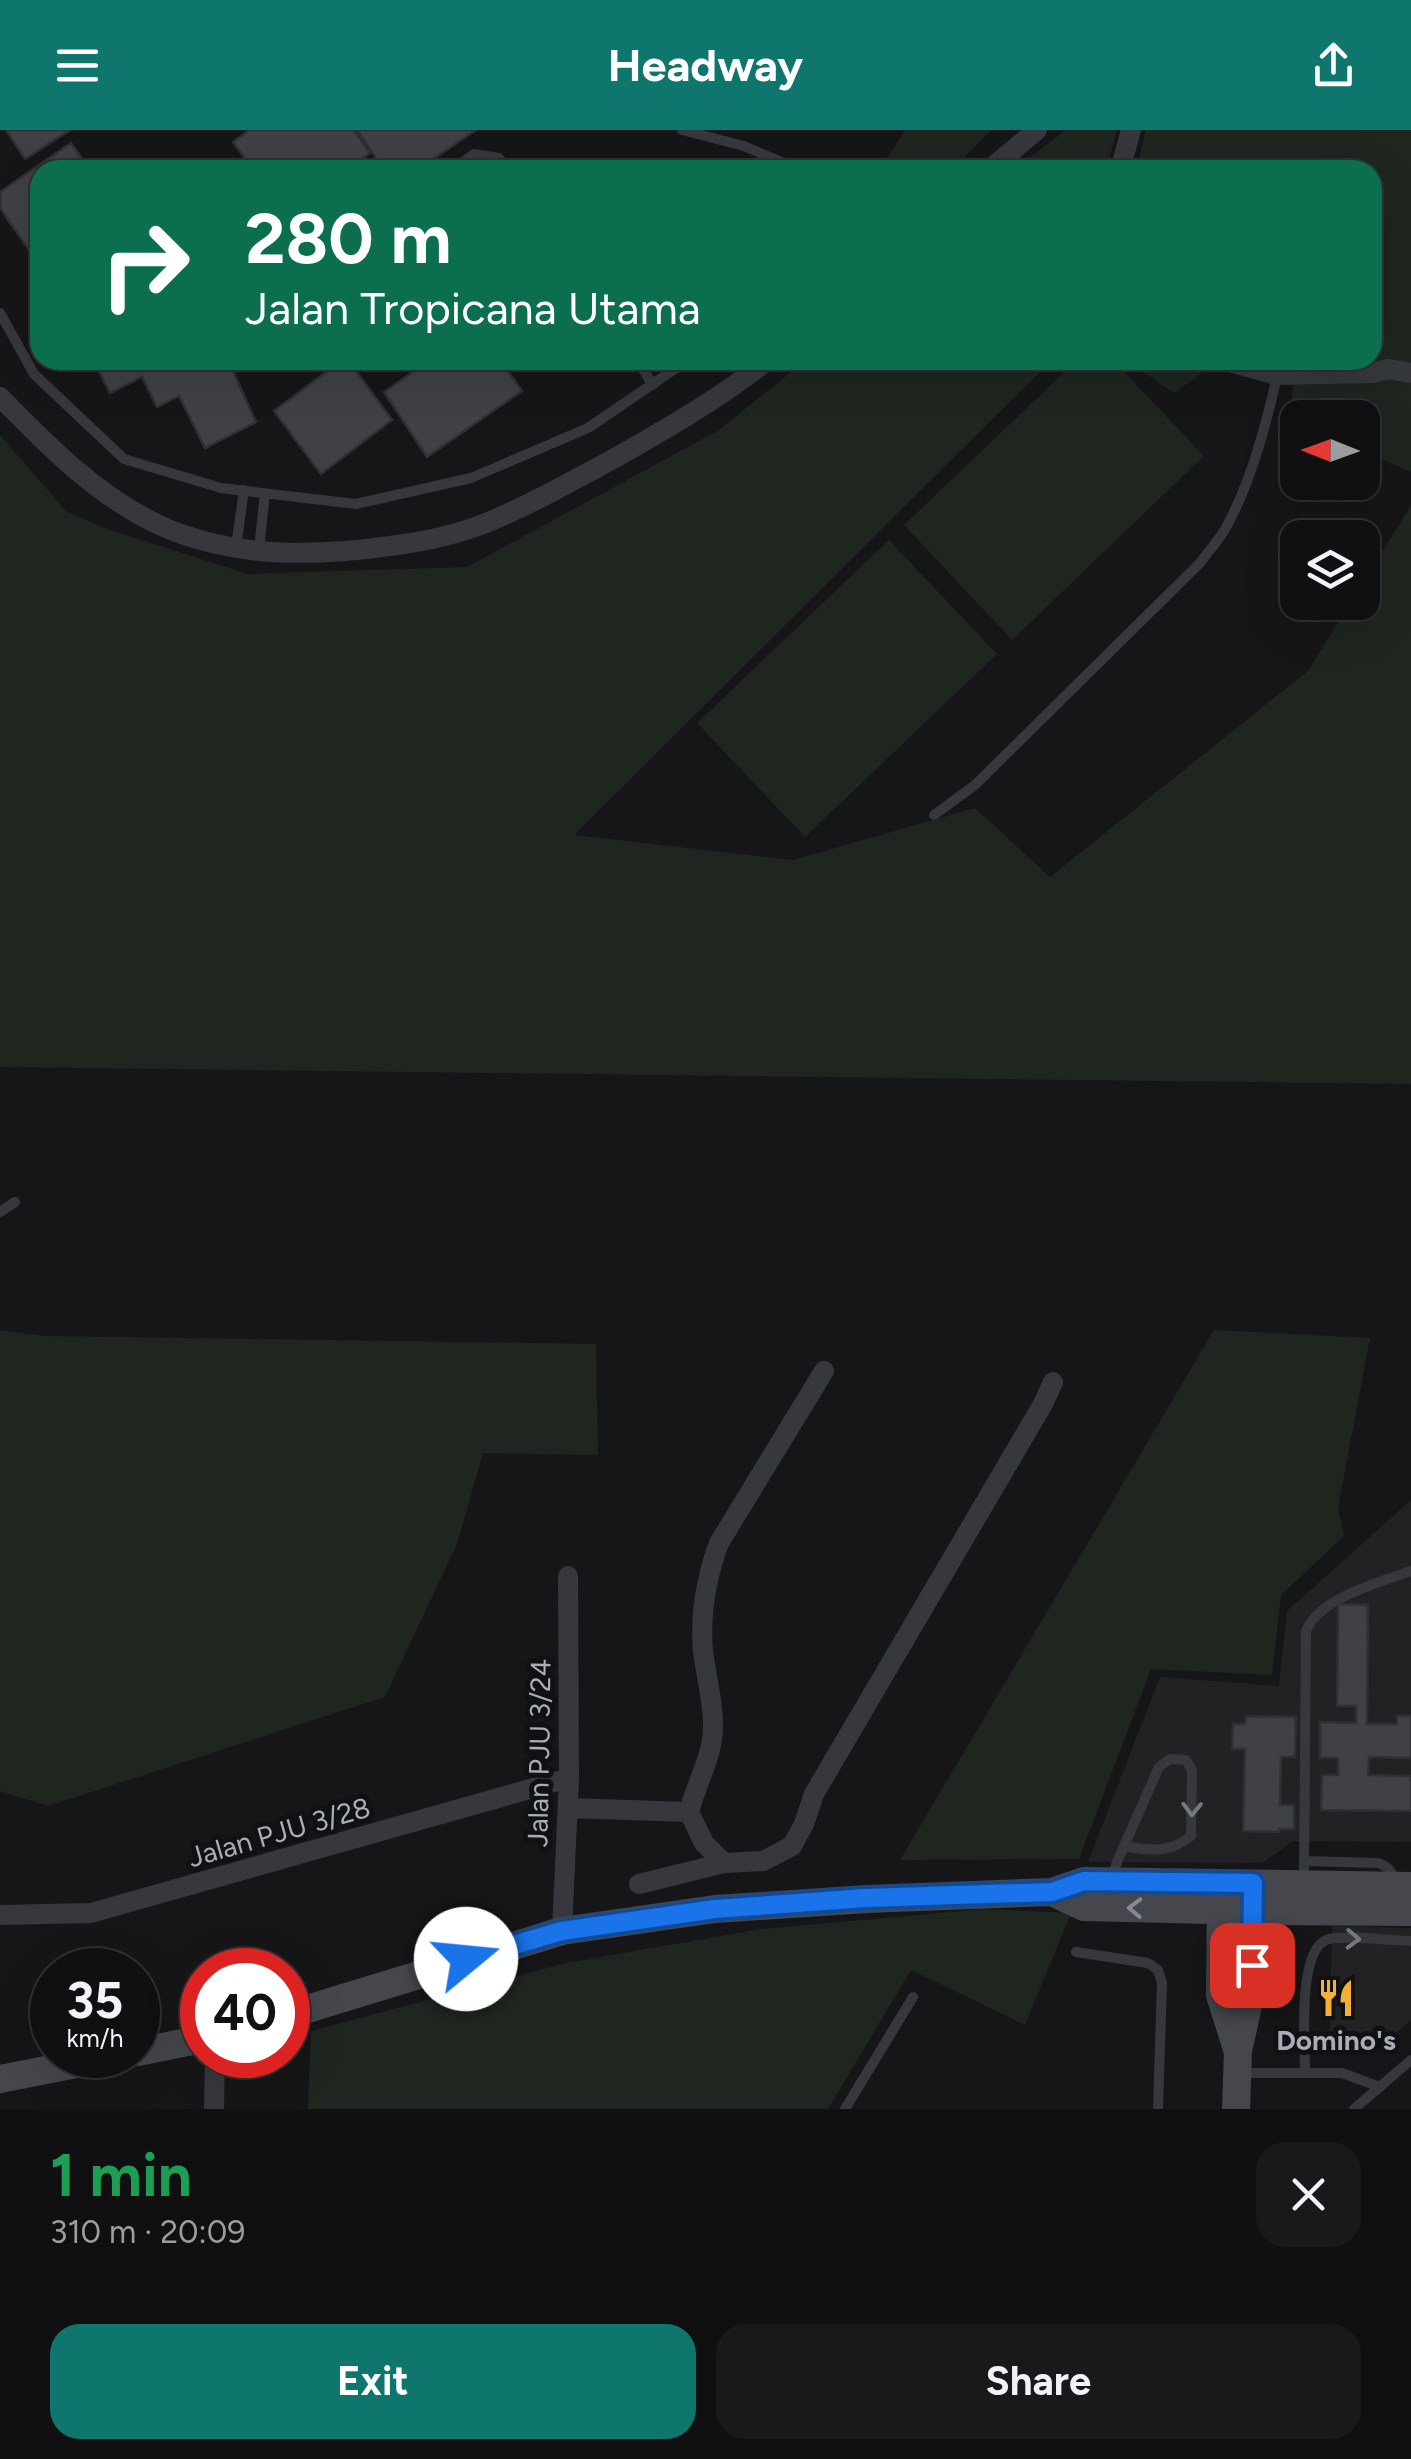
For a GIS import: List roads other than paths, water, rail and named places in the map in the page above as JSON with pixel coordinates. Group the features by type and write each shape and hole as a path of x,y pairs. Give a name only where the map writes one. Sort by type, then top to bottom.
{"street":[{"path":"1001,160 1038,130"},
{"path":"1123,160 1132,130"},
{"path":"1260,370 1278,375 1373,373 1388,369 1411,373"},
{"path":"0,398 99,488 156,524 200,541 307,554 421,542 482,525 684,420 754,370"},
{"path":"724,1862 704,1843 689,1812 713,1733 702,1616 709,1571 719,1543 824,1371"},
{"path":"639,1884 724,1862 764,1861 792,1846 814,1794 1053,1382"},
{"name":"Jalan PJU 3/24","path":"562,1931 569,1778 568,1576"},
{"name":"Jalan PJU 3/28","path":"0,1915 91,1914 569,1778"},
{"path":"568,1808 689,1812"},
{"path":"1253,1897 1304,1873 1407,1895"},
{"path":"310,2008 562,1931 715,1909 866,1898 1052,1892 1084,1881 1221,1897"},
{"path":"1052,1892 1084,1907 1221,1897 1407,1895"},
{"path":"1221,1897 1220,1995 1238,2062"},
{"path":"1236,2109 1238,2062 1251,1992 1253,1897"},
{"path":"0,2079 30,2073"},
{"path":"214,2109 215,2078"}],"lane":[{"path":"682,130 744,146 777,160"},
{"path":"466,160 474,154 500,160"},
{"path":"0,313 30,367"},
{"path":"32,370 124,459 221,488 356,504 471,478 588,428 674,370"},
{"path":"644,370 654,384"},
{"path":"934,815 976,785 1200,563 1224,532 1248,476 1278,375"},
{"path":"236,548 244,490"},
{"path":"259,551 265,493"},
{"path":"0,1212 14,1202"},
{"path":"1304,1873 1308,1624 1339,1597 1411,1570"},
{"path":"1110,1882 1124,1846 1159,1767 1170,1759 1186,1760 1192,1770 1192,1836 1180,1846 1162,1850 1124,1846"},
{"path":"1305,2073 1306,1977 1317,1946 1329,1938 1411,1941"},
{"path":"1076,1952 1148,1963 1158,1970 1162,1982 1158,2109"},
{"path":"844,2109 912,1997"},
{"path":"1354,2109 1411,2060"},
{"path":"1238,2062 1305,2073 1342,2074 1380,2087"}],"place":[{"name":"Domino's","path":"1336,1998"}]}
